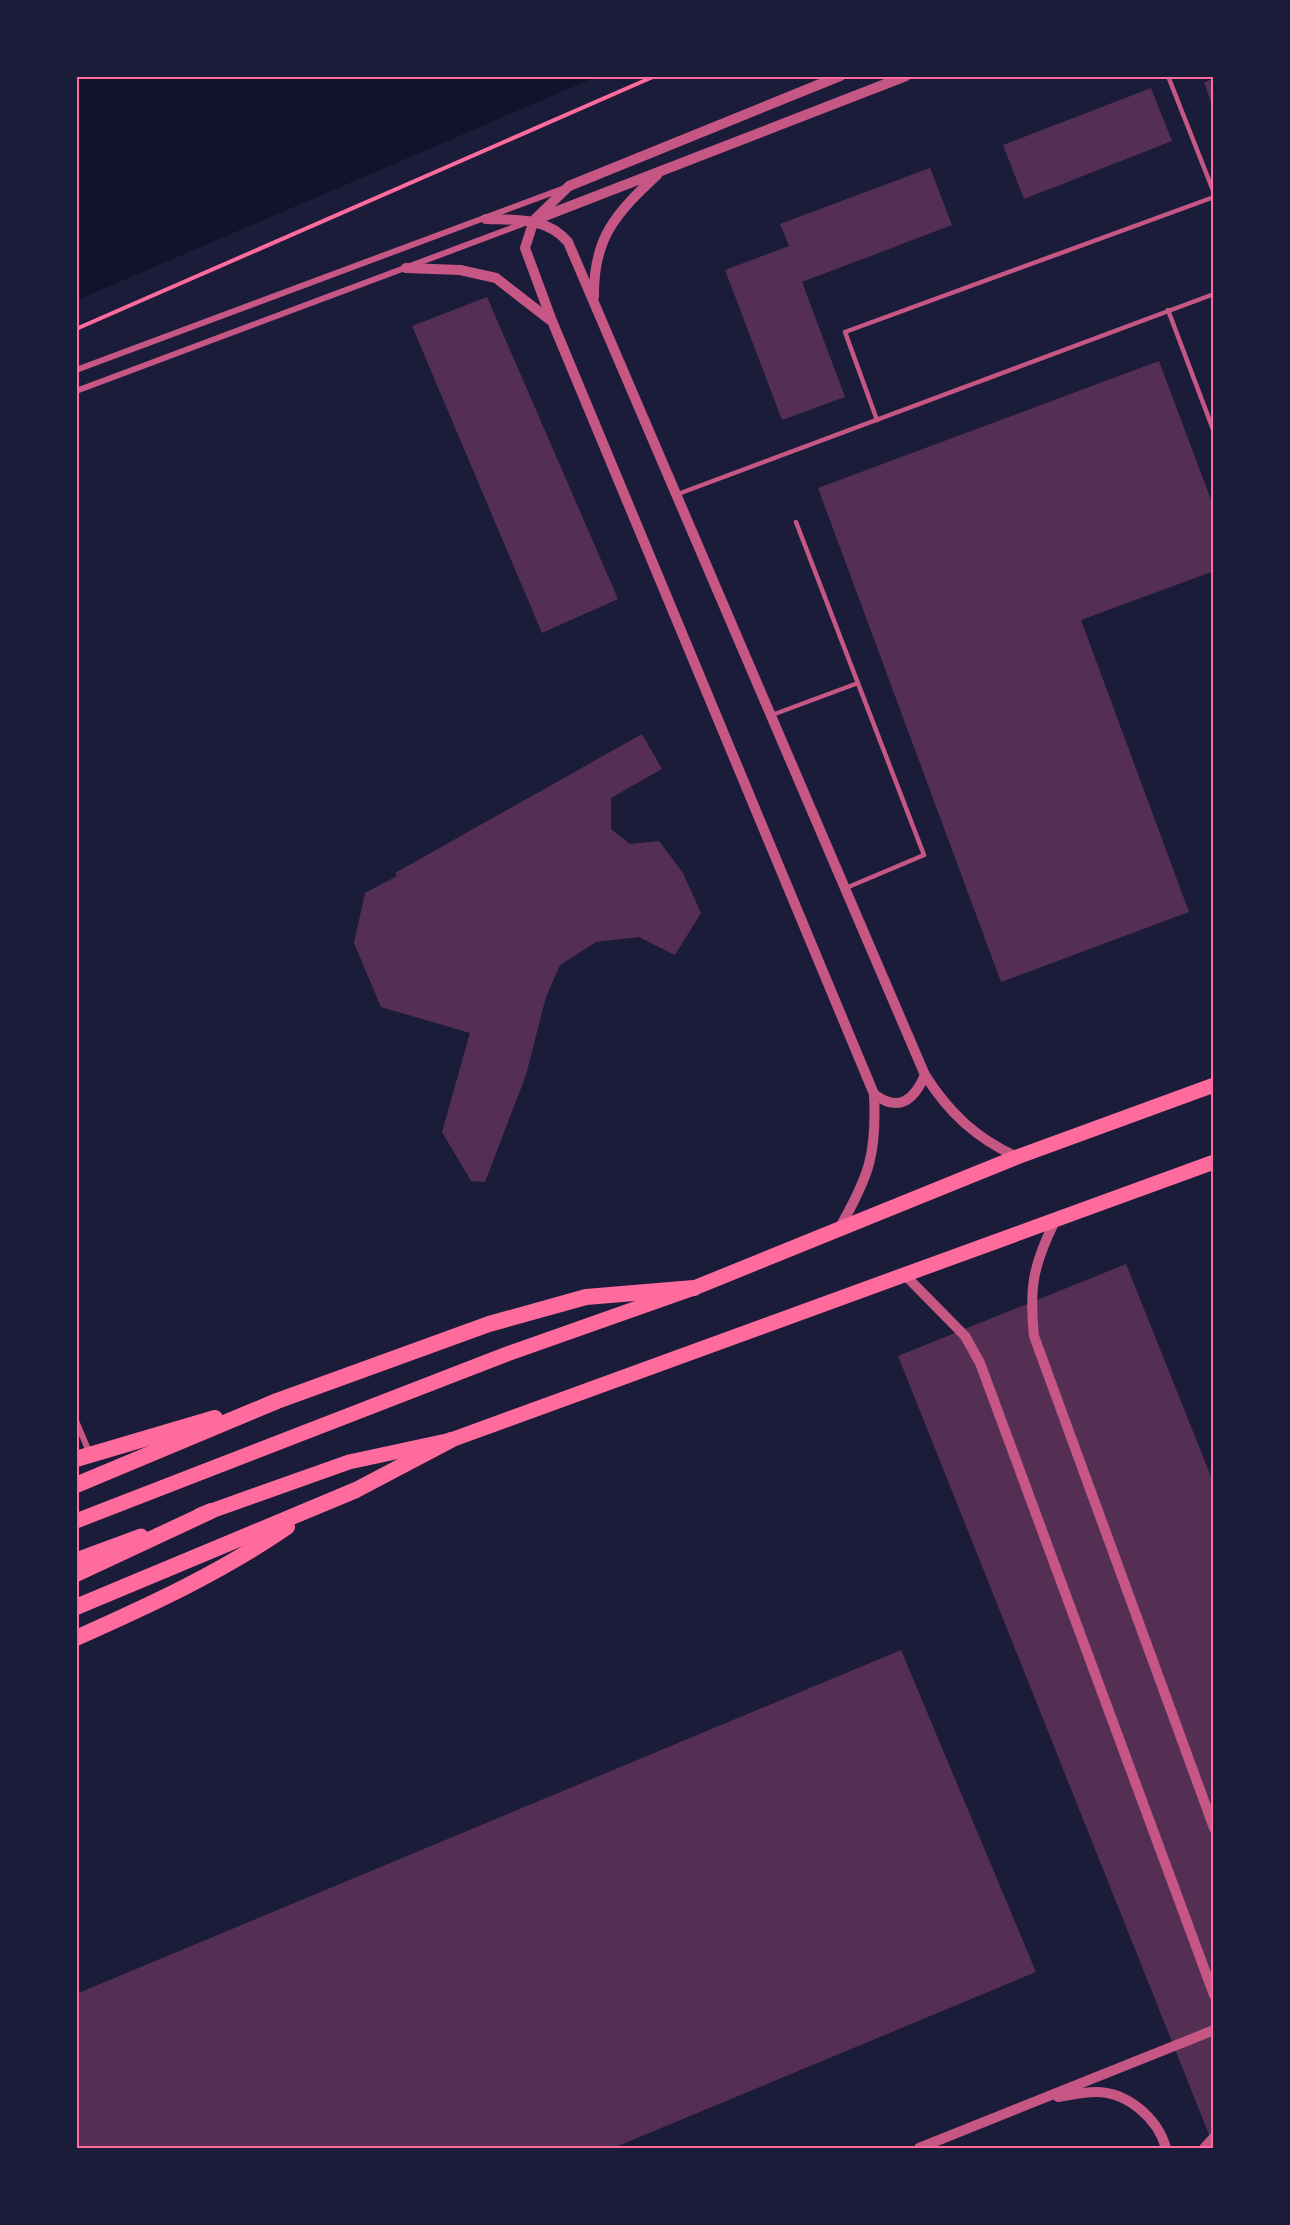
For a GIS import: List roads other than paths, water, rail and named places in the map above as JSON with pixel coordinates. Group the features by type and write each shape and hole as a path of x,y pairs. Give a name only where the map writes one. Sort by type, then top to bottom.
{"highway":[{"path":"76,1485 277,1401 489,1324 585,1297 694,1288"},
{"path":"83,1457 277,1401"},
{"path":"76,1607 315,1508 390,1474 451,1440"},
{"path":"76,1638 187,1588 246,1555 315,1508"},
{"path":"76,1574 211,1511"}],"main road":[{"path":"76,1521 507,1354 694,1288 1017,1157 1214,1085"},
{"path":"76,1560 349,1462 382,1453 451,1440 1214,1162"}],"street":[{"path":"76,370 486,219 840,76"},
{"path":"76,391 534,220 906,76"},
{"path":"594,303 593,273 609,225 662,171"},
{"path":"569,186 534,220 525,248 552,321 874,1094 874,1151 867,1177 840,1227"},
{"path":"486,219 534,220 558,231 568,243 678,494 925,1075 956,1117 979,1137 1017,1157"},
{"path":"406,268 459,270 496,278 552,321"},
{"path":"874,1094 885,1102 903,1102 918,1091 925,1075"},
{"path":"1055,1221 1038,1255 1034,1276 1030,1298 1034,1336 1214,1828"},
{"path":"904,1274 965,1336 980,1363 1214,1995"},
{"path":"76,1421 83,1457"},
{"path":"919,2148 1214,2030"},
{"path":"1041,2099 1098,2091 1121,2097 1149,2115 1166,2148"},
{"path":"1204,2148 1214,2137"}],"lane":[{"path":"877,420 845,332 1214,195 1168,76"},
{"path":"678,494 1214,294"},
{"path":"1168,310 1214,432"},
{"path":"796,522 924,855 846,888"},
{"path":"772,715 858,683"}]}
